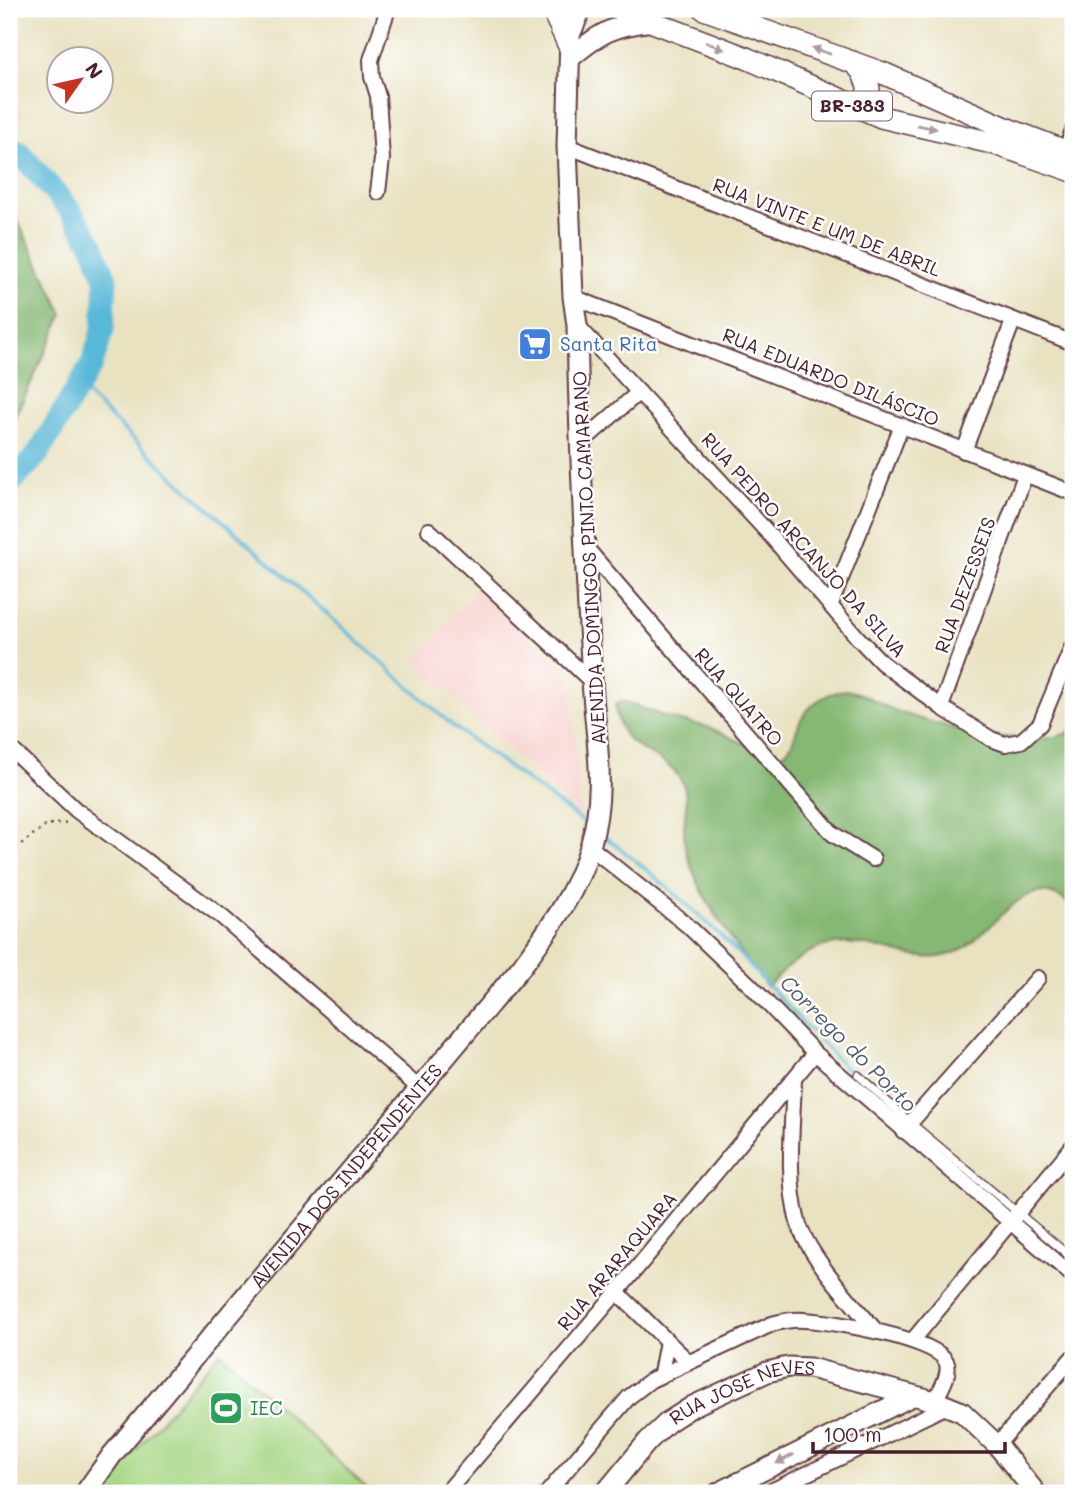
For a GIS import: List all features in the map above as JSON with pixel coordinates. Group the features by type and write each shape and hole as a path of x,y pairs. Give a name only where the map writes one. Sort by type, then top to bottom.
{"main road":[{"path":"552,9 570,53 613,27 652,21"},
{"name":"AVENIDA DOMINGOS PINTO CAMARANO","path":"581,9 570,35 567,146 592,682 600,758 600,800 590,847"},
{"name":"BR-383","path":"619,9 755,62 881,117 1068,161"},
{"name":"BR-383","path":"704,9 750,17 1007,129 1068,161"},
{"path":"851,105 865,100 869,88 862,71 853,62"},
{"name":"AVENIDA DOS INDEPENDENTES","path":"85,1493 112,1455 542,938 564,906 590,847"},
{"name":"RUA JOSÉ NEVES","path":"605,1493 648,1441 668,1422 693,1406 767,1372 788,1367 810,1368 941,1403"},
{"path":"718,1493 912,1396"},
{"path":"941,1403 962,1412 998,1445 1035,1493"}],"street":[{"path":"377,192 382,159 378,96 372,78 371,60 388,9"},
{"path":"1068,161 1073,130"},
{"name":"RUA VINTE E UM DE ABRIL","path":"567,146 1073,343"},
{"name":"RUA EDUARDO DILÁSCIO","path":"573,298 1073,493"},
{"path":"964,450 1013,321"},
{"name":"RUA PEDRO ARCANJO DA SILVA","path":"577,325 882,663 941,707 991,739 1004,744 1021,741 1040,724 1073,645"},
{"path":"581,443 639,392"},
{"path":"831,604 902,425"},
{"name":"RUA DEZESSEIS","path":"941,707 1025,475"},
{"path":"429,530 592,682"},
{"name":"RUA QUATRO","path":"587,549 833,834 873,859"},
{"path":"9,747 76,810 221,916 419,1088"},
{"path":"590,847 687,925 751,986 815,1053 1014,1217 1073,1276"},
{"path":"907,1127 1038,978"},
{"name":"RUA ARARAQUARA","path":"446,1493 815,1053"},
{"path":"794,1078 792,1178 797,1220 832,1278 877,1332"},
{"path":"913,1339 1073,1146"},
{"path":"617,1292 688,1362"},
{"path":"547,1493 629,1397 661,1373 772,1324 785,1321 818,1321 913,1339 940,1354 947,1364 941,1403 767,1493"},
{"path":"661,1373 667,1341"},
{"path":"998,1445 1073,1357"}],"lane":[{"path":"474,9 489,9"},
{"path":"858,1075 907,1127"},
{"path":"1014,1217 1073,1259"}],"path":[{"path":"9,850 46,825 91,821"}],"shaded area":[{"path":"477,589 569,676 582,817 414,660"}],"green space":[{"path":"9,203 63,314 9,430"},
{"path":"845,690 859,693 887,707 933,723 985,734 1035,739 1057,736 1073,730 1073,907 1056,895 1040,892 1025,897 1010,907 969,945 939,957 918,957 856,944 825,946 797,960 767,987 719,920 691,864 684,837 686,793 679,777 670,767 632,743 619,723 615,706 619,702 627,702 665,717 711,728 772,757 780,756 789,748 803,716 812,706 821,698"},
{"name":"IEC","path":"220,1352 372,1493 102,1493"}],"waterway":[{"path":"9,146 20,153 70,210 93,245 106,280 103,329 92,364 37,455 9,485"},
{"path":"79,387 181,484 453,726 585,823"},
{"name":"Corrego do Porto","path":"605,837 698,914 868,1090"}],"place":[{"name":"Santa Rita","path":"535,344"},
{"name":"IEC","path":"226,1408"}]}
